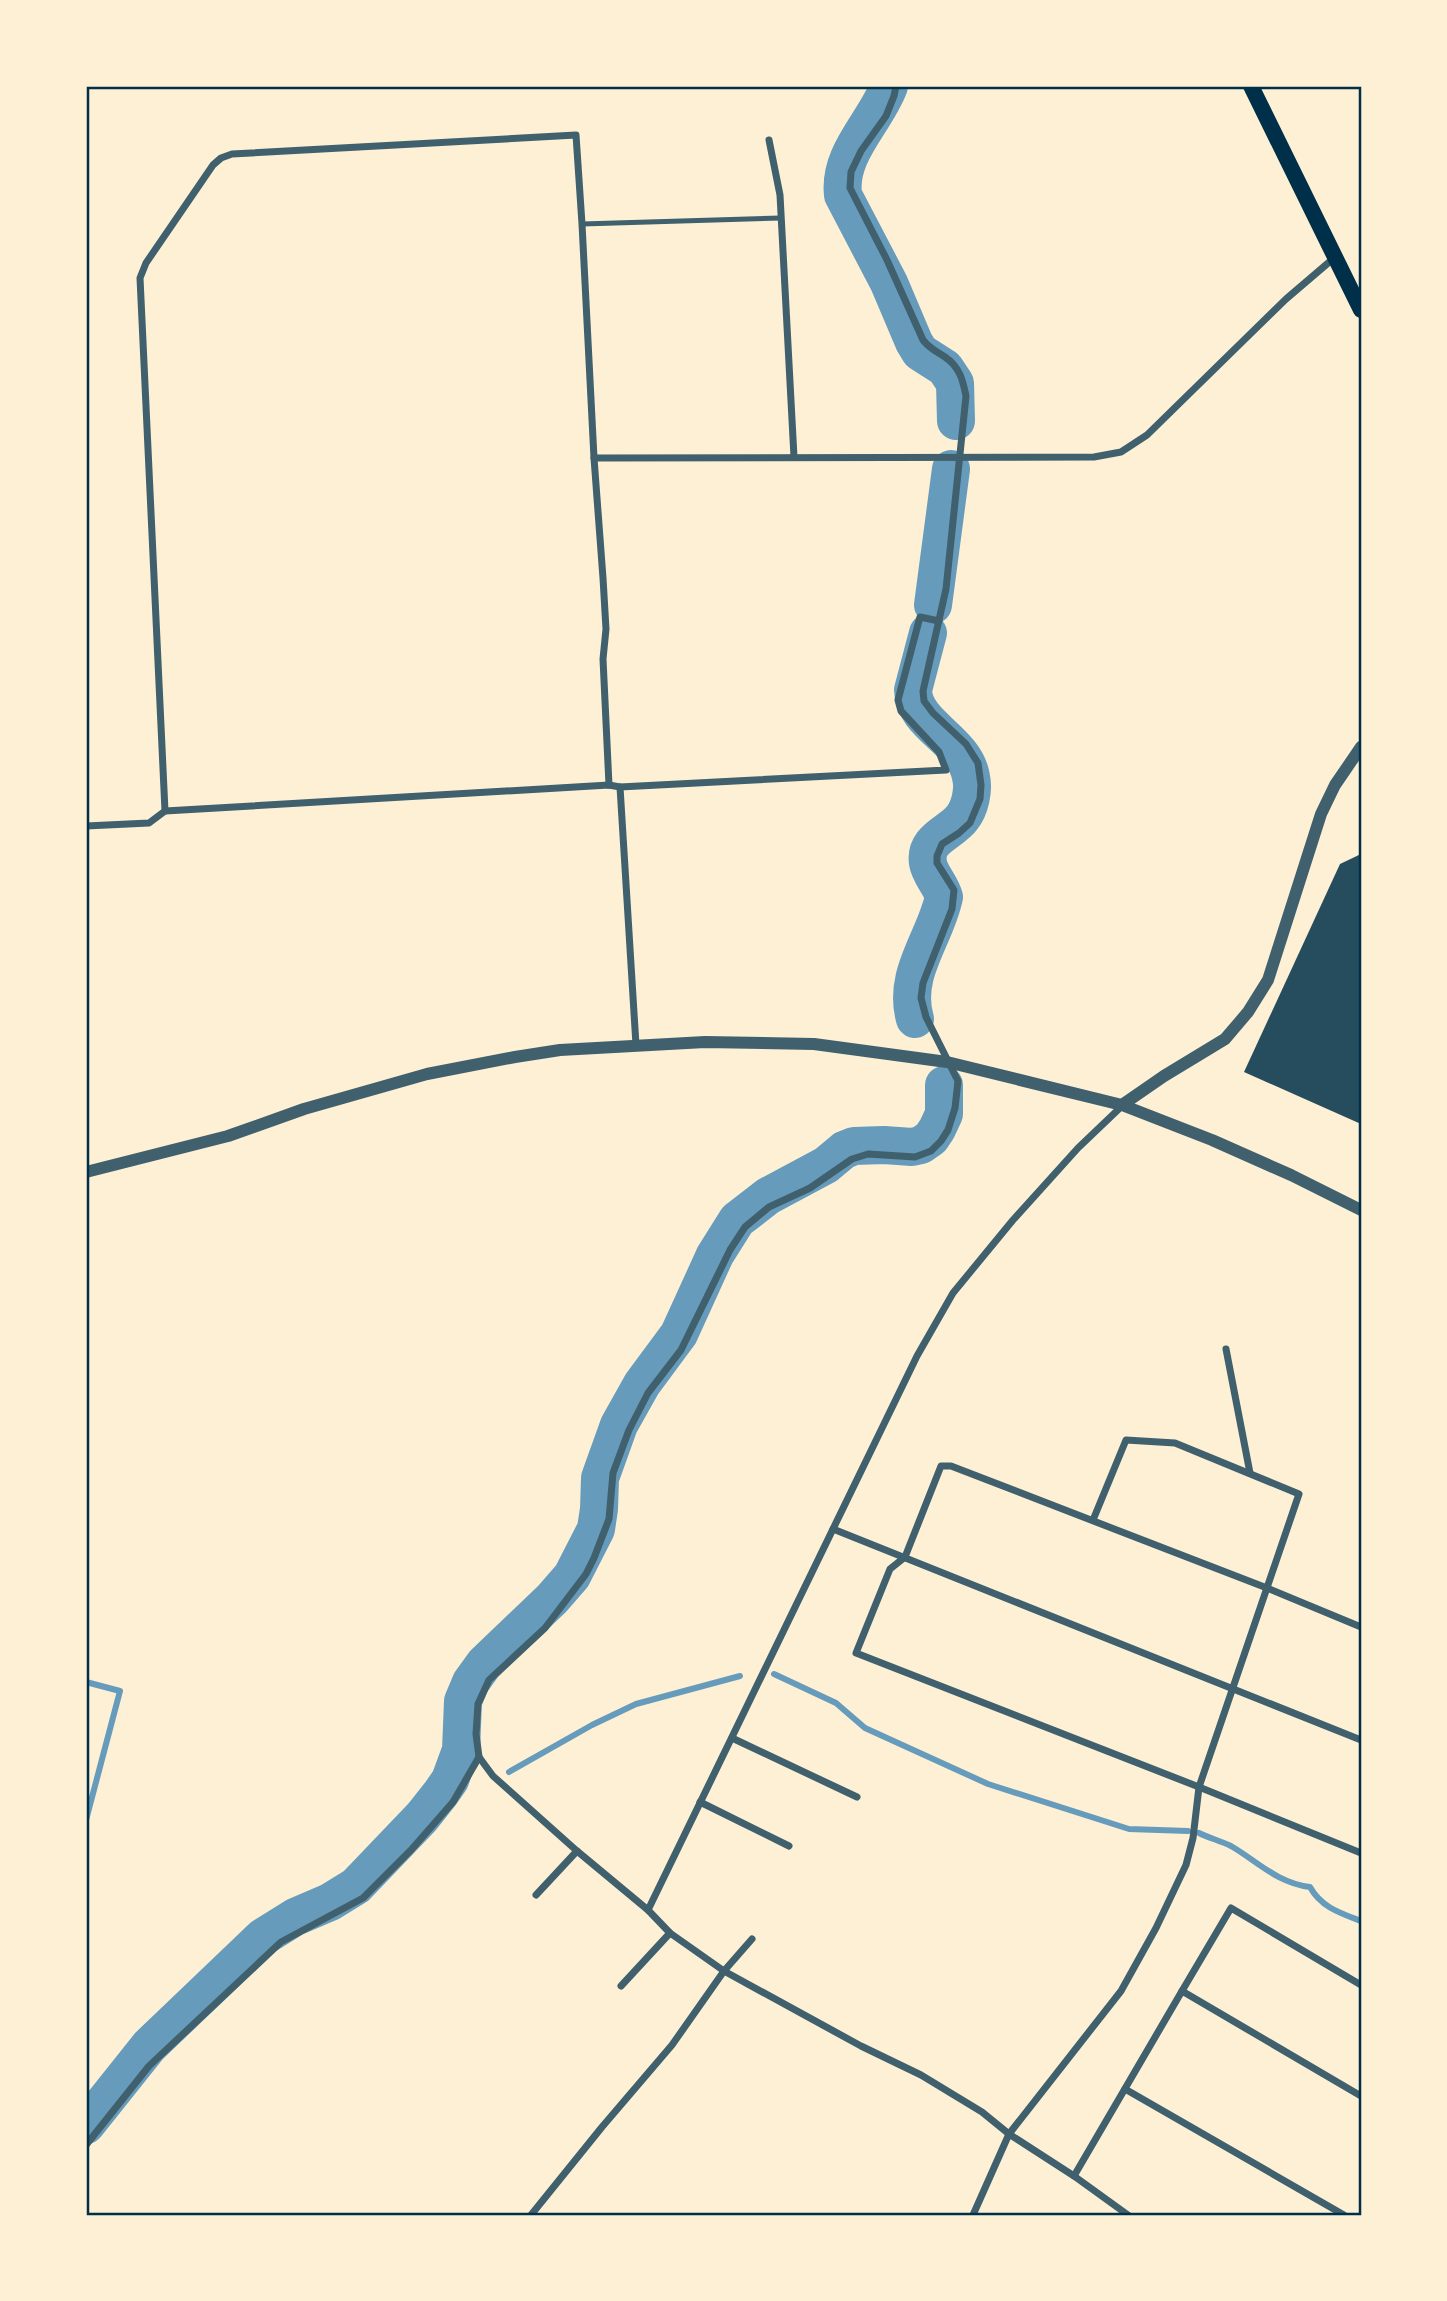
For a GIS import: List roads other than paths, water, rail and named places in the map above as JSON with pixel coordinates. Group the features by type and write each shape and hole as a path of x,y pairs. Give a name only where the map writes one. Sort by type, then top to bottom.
{"main road":[{"path":"1251,86 1361,310"}],"street":[{"path":"896,86 886,116 861,151 851,172 850,188 887,260 923,340 931,350 947,358 957,368 966,396 946,589 923,691 924,701 933,713 966,744 978,763 981,785 980,799 970,823 942,844 937,856 937,863 954,890 952,909 923,983 921,998 926,1017 958,1081 955,1108 948,1130 931,1151 915,1157 868,1154 852,1159 810,1188 769,1207 745,1227 730,1250 681,1350 648,1393 629,1430 613,1473 609,1519 586,1574 545,1628 489,1680 478,1704 476,1734 480,1757 493,1776 577,1851 649,1910 670,1933 724,1971 920,2075 982,2112 1009,2134 1129,2215"},
{"path":"165,811 140,278 146,263 212,165 232,154 576,135 606,629 603,659 609,785"},
{"path":"769,139 780,195 794,457"},
{"path":"594,458 1094,457 1121,452 1147,435 1286,299 1334,258"},
{"path":"86,826 149,823 165,811 609,785 620,787 946,770 939,752 901,711 898,700 920,617 939,621"},
{"path":"649,1910 917,1356 953,1293 1078,1147 1122,1105 1225,1039 1248,1012 1268,980 1321,814 1335,785 1361,747"},
{"path":"620,787 636,1045"},
{"path":"86,1172 228,1136 304,1109 427,1074 560,1050 705,1042 814,1044 947,1062 1122,1105 1268,1165 1361,1210"},
{"path":"1226,1349 1251,1474"},
{"path":"973,2215 1009,2134 1121,1992 1186,1865 1193,1838 1199,1787 1299,1494 1175,1443 1126,1440 1093,1520"},
{"path":"1361,1627 1093,1520 951,1466 941,1466 905,1557 890,1569 856,1653 1361,1853"},
{"path":"833,1529 1361,1740"},
{"path":"732,1738 858,1797"},
{"path":"86,2145 149,2066 281,1942 363,1898 411,1850 453,1802 480,1757"},
{"path":"700,1802 789,1846"},
{"path":"536,1895 577,1851"},
{"path":"1074,2176 1231,1908 1361,1985"},
{"path":"621,1986 670,1933"},
{"path":"531,2215 672,2045 724,1971 752,1939"},
{"path":"1182,1991 1361,2096"},
{"path":"1125,2089 1344,2215"}],"lane":[{"path":"582,223 781,218"}],"waterway":[{"path":"889,86 846,165 843,195 889,283 914,342 920,352 945,368 955,383 956,421"},
{"path":"933,605 951,469"},
{"path":"915,1019 912,1003 916,972 944,897 929,867 928,855 934,842 965,814 972,793 967,764 960,753 930,724 916,703 913,690 928,633"},
{"path":"86,2125 149,2046 263,1937 295,1917 330,1902 356,1886 422,1817 441,1793 450,1780 461,1750 463,1701 471,1682 484,1664 552,1599 572,1576 596,1529 600,1478 619,1425 642,1384 679,1334 715,1255 737,1220 768,1196 826,1165 844,1150 854,1146 921,1145 931,1138 944,1114 944,1085"},
{"path":"774,1674 836,1703 865,1728 988,1784 1129,1829 1188,1831"},
{"path":"509,1772 592,1725 636,1704 740,1676"},
{"path":"86,1682 120,1691 86,1820"},
{"path":"1199,1833 1231,1846 1287,1881 1310,1887 1325,1904 1361,1921"}]}
